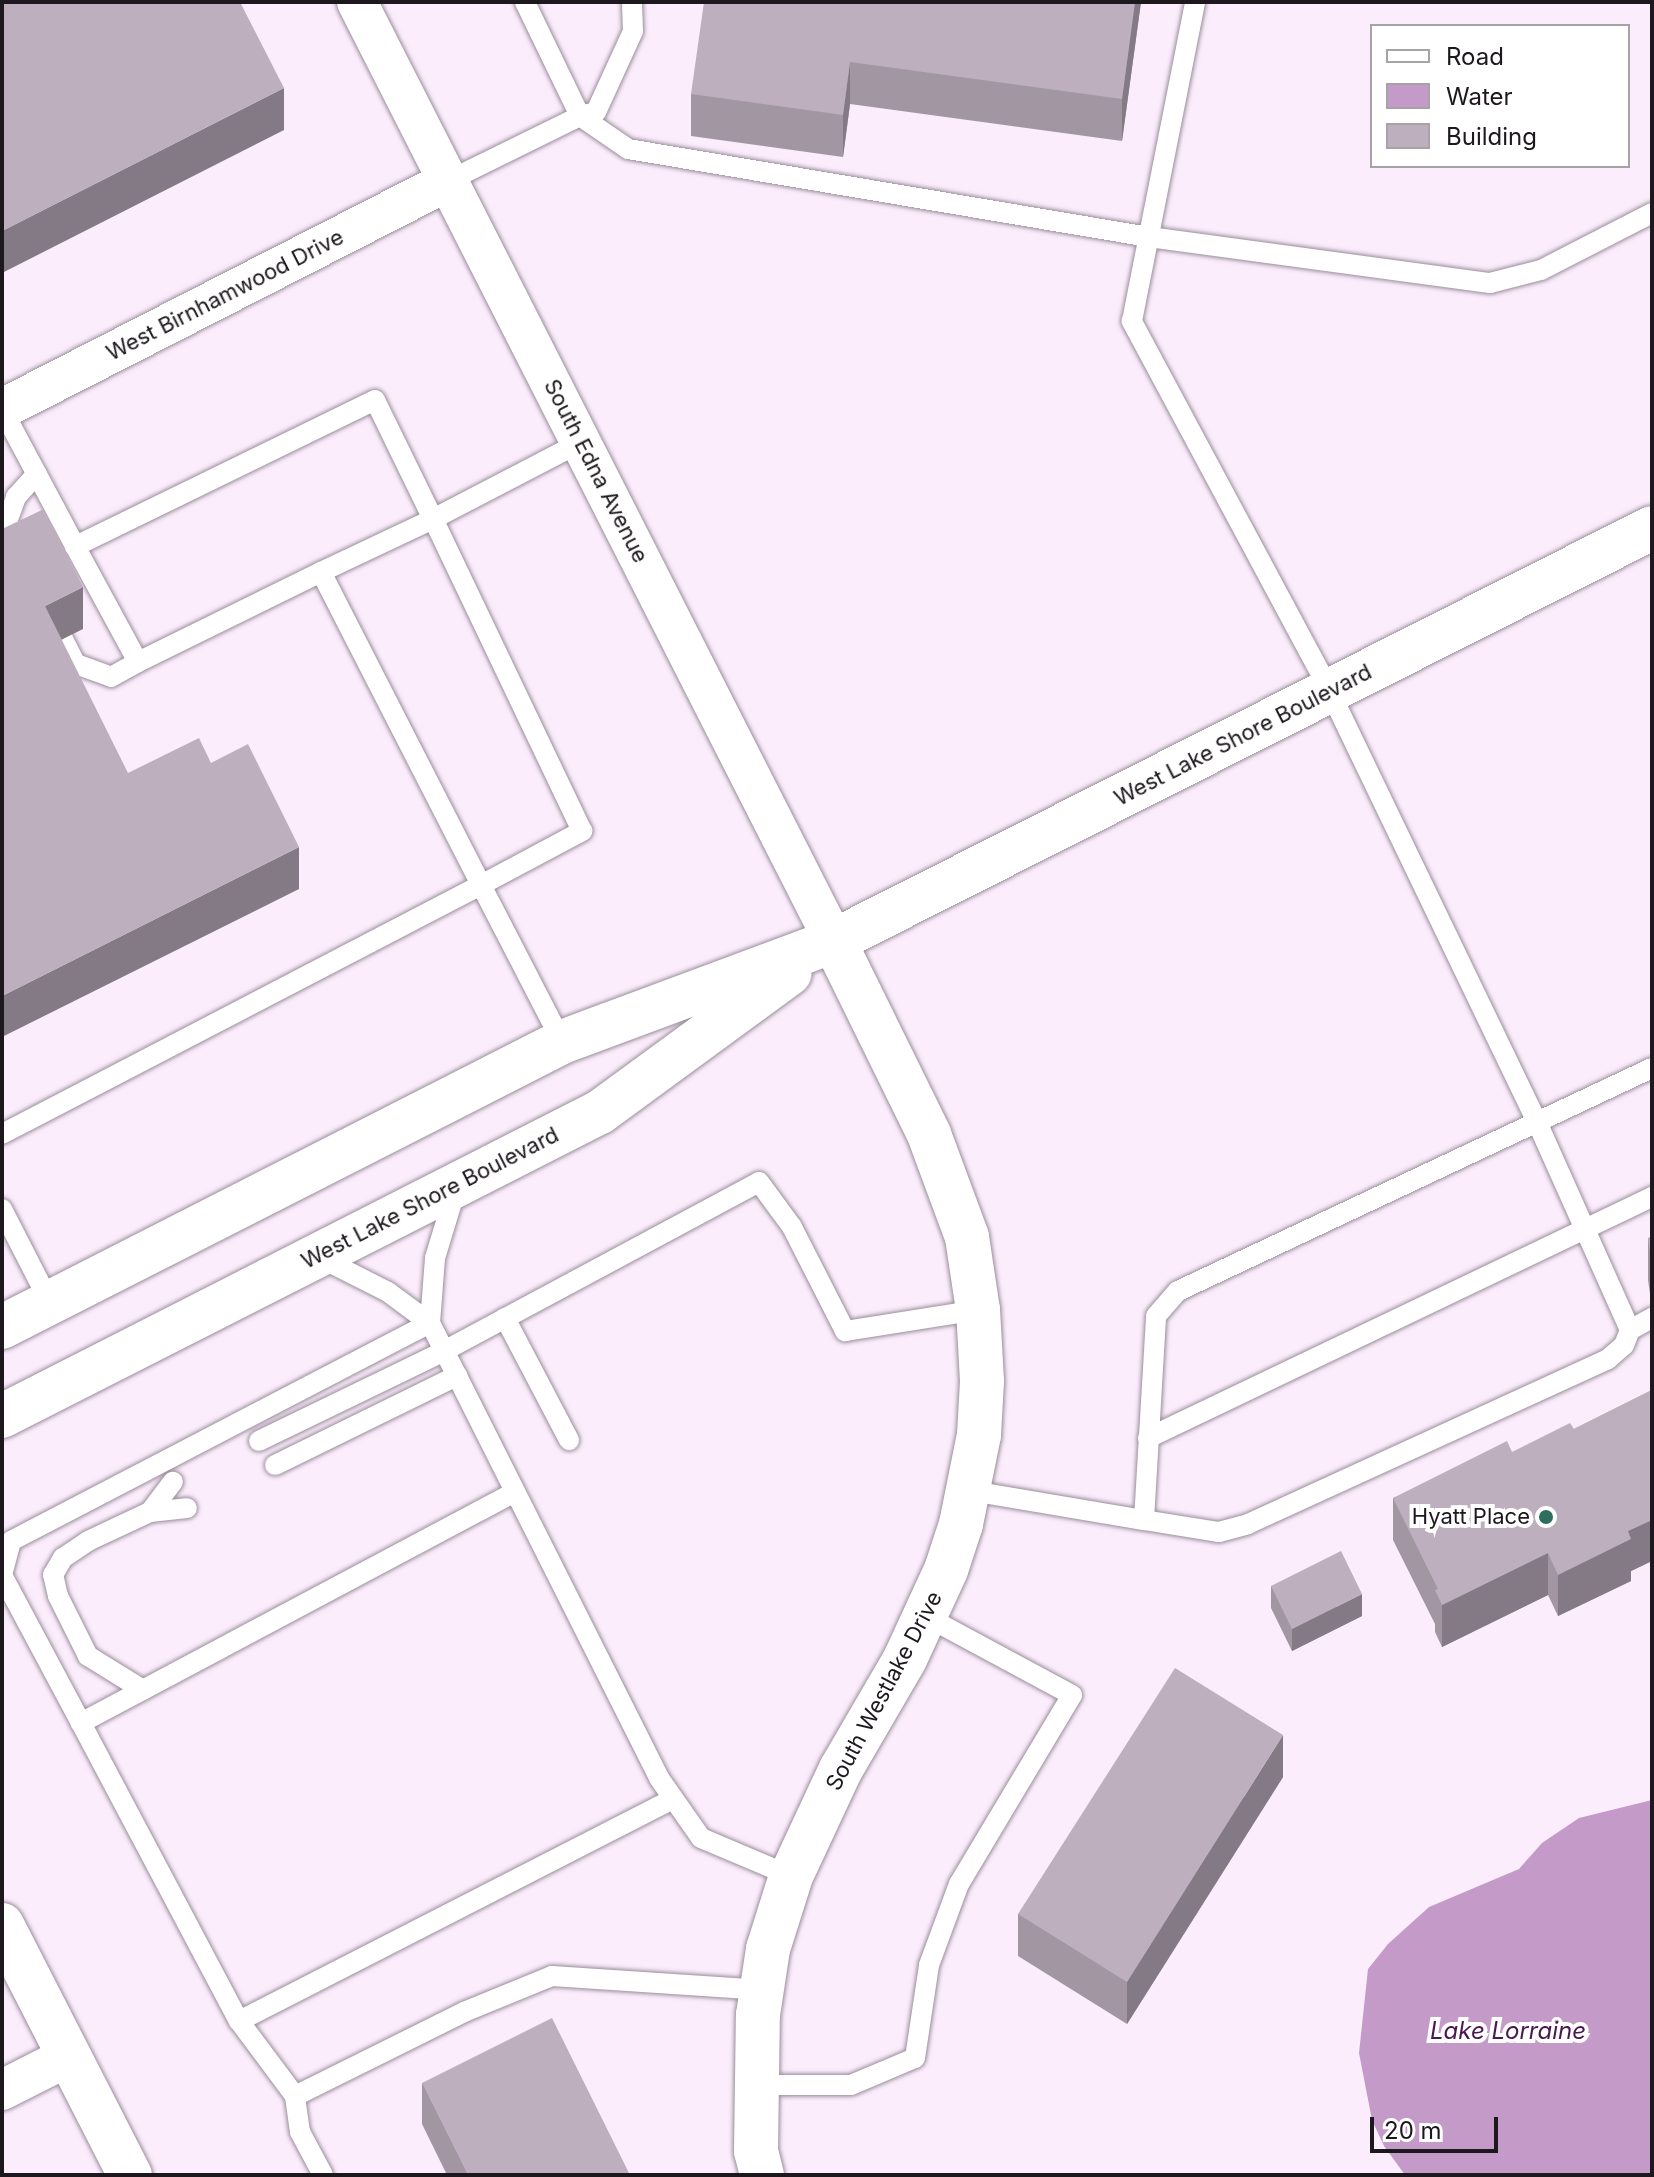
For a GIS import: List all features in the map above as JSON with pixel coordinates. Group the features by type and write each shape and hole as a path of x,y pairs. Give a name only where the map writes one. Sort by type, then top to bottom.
{"street":[{"name":"South Edna Avenue","path":"357,2 834,941"},
{"name":"West Birnhamwood Drive","path":"2,409 448,181"},
{"name":"West Lake Shore Boulevard","path":"2,1327 562,1042 834,941 1652,528"},
{"name":"West Lake Shore Boulevard","path":"2,1416 600,1112 834,941"},
{"name":"South Westlake Drive","path":"762,2175 756,2151 758,2015 768,1949 791,1876 841,1769 927,1617 961,1524 979,1435 982,1381 978,1310 967,1237 929,1134 834,941"},
{"path":"2,1925 130,2175"},
{"path":"2,2090 69,2056"}],"lane":[{"path":"525,2 580,116 628,149 1149,237 1490,283 1541,270 1652,213"},
{"path":"448,181 580,116 596,112 633,31 632,2"},
{"path":"1195,2 1132,321 1330,691 1537,1122 1630,1330"},
{"path":"2,1134 582,831 375,400 75,546"},
{"path":"2,409 138,662"},
{"path":"63,639 76,664 111,677 433,519 581,442"},
{"path":"23,561 7,522 16,497 37,474"},
{"path":"321,572 562,1042"},
{"path":"1144,1520 1156,1316 1178,1291 1652,1068"},
{"path":"259,1441 444,1351 759,1182 792,1227 845,1331 978,1310"},
{"path":"430,1323 435,1258 457,1185"},
{"path":"1148,1438 1652,1197"},
{"path":"2,1209 50,1303"},
{"path":"317,1256 388,1292 430,1323 659,1778 701,1838 791,1876"},
{"path":"505,1318 569,1440"},
{"path":"966,1490 1219,1532 1248,1524 1608,1359 1624,1345 1630,1330 1652,1318"},
{"path":"323,2175 300,2132 295,2096 239,2021 2,1575 11,1541 430,1323"},
{"path":"275,1465 457,1376"},
{"path":"150,1512 173,1482"},
{"path":"81,1723 515,1492"},
{"path":"143,1690 88,1656 58,1596 53,1575 63,1558 88,1541 150,1512 187,1508"},
{"path":"757,2085 851,2085 915,2058 929,1965 959,1884 1072,1695 927,1617"},
{"path":"239,2021 673,1799"},
{"path":"295,2096 464,2012 552,1976 764,1990"}],"water":[{"name":"Lake Lorraine","path":"1652,1800 1652,2175 1405,2175 1384,2146 1372,2120 1359,2053 1368,1969 1388,1944 1429,1907 1519,1869 1542,1843 1579,1818"}],"building":[{"path":"2,2 240,2 284,88 2,231"},
{"path":"704,2 1135,2 1122,99 850,62 843,115 691,94"},
{"path":"44,509 83,587 45,606 128,773 199,738 211,763 248,744 299,847 2,996 2,529"},
{"path":"1652,1237 1652,1266 1648,1238"},
{"name":"Hyatt Place","path":"1652,1390 1652,1520 1628,1531 1631,1539 1558,1575 1548,1553 1442,1605 1435,1590 1438,1589 1393,1498 1507,1441 1512,1452 1570,1423 1574,1429"},
{"path":"1341,1551 1362,1594 1292,1629 1271,1586"},
{"path":"1175,1668 1283,1735 1127,1982 1018,1914"},
{"path":"552,2018 630,2175 468,2175 422,2083"}],"place":[{"name":"Hyatt Place","path":"1546,1517"}]}
